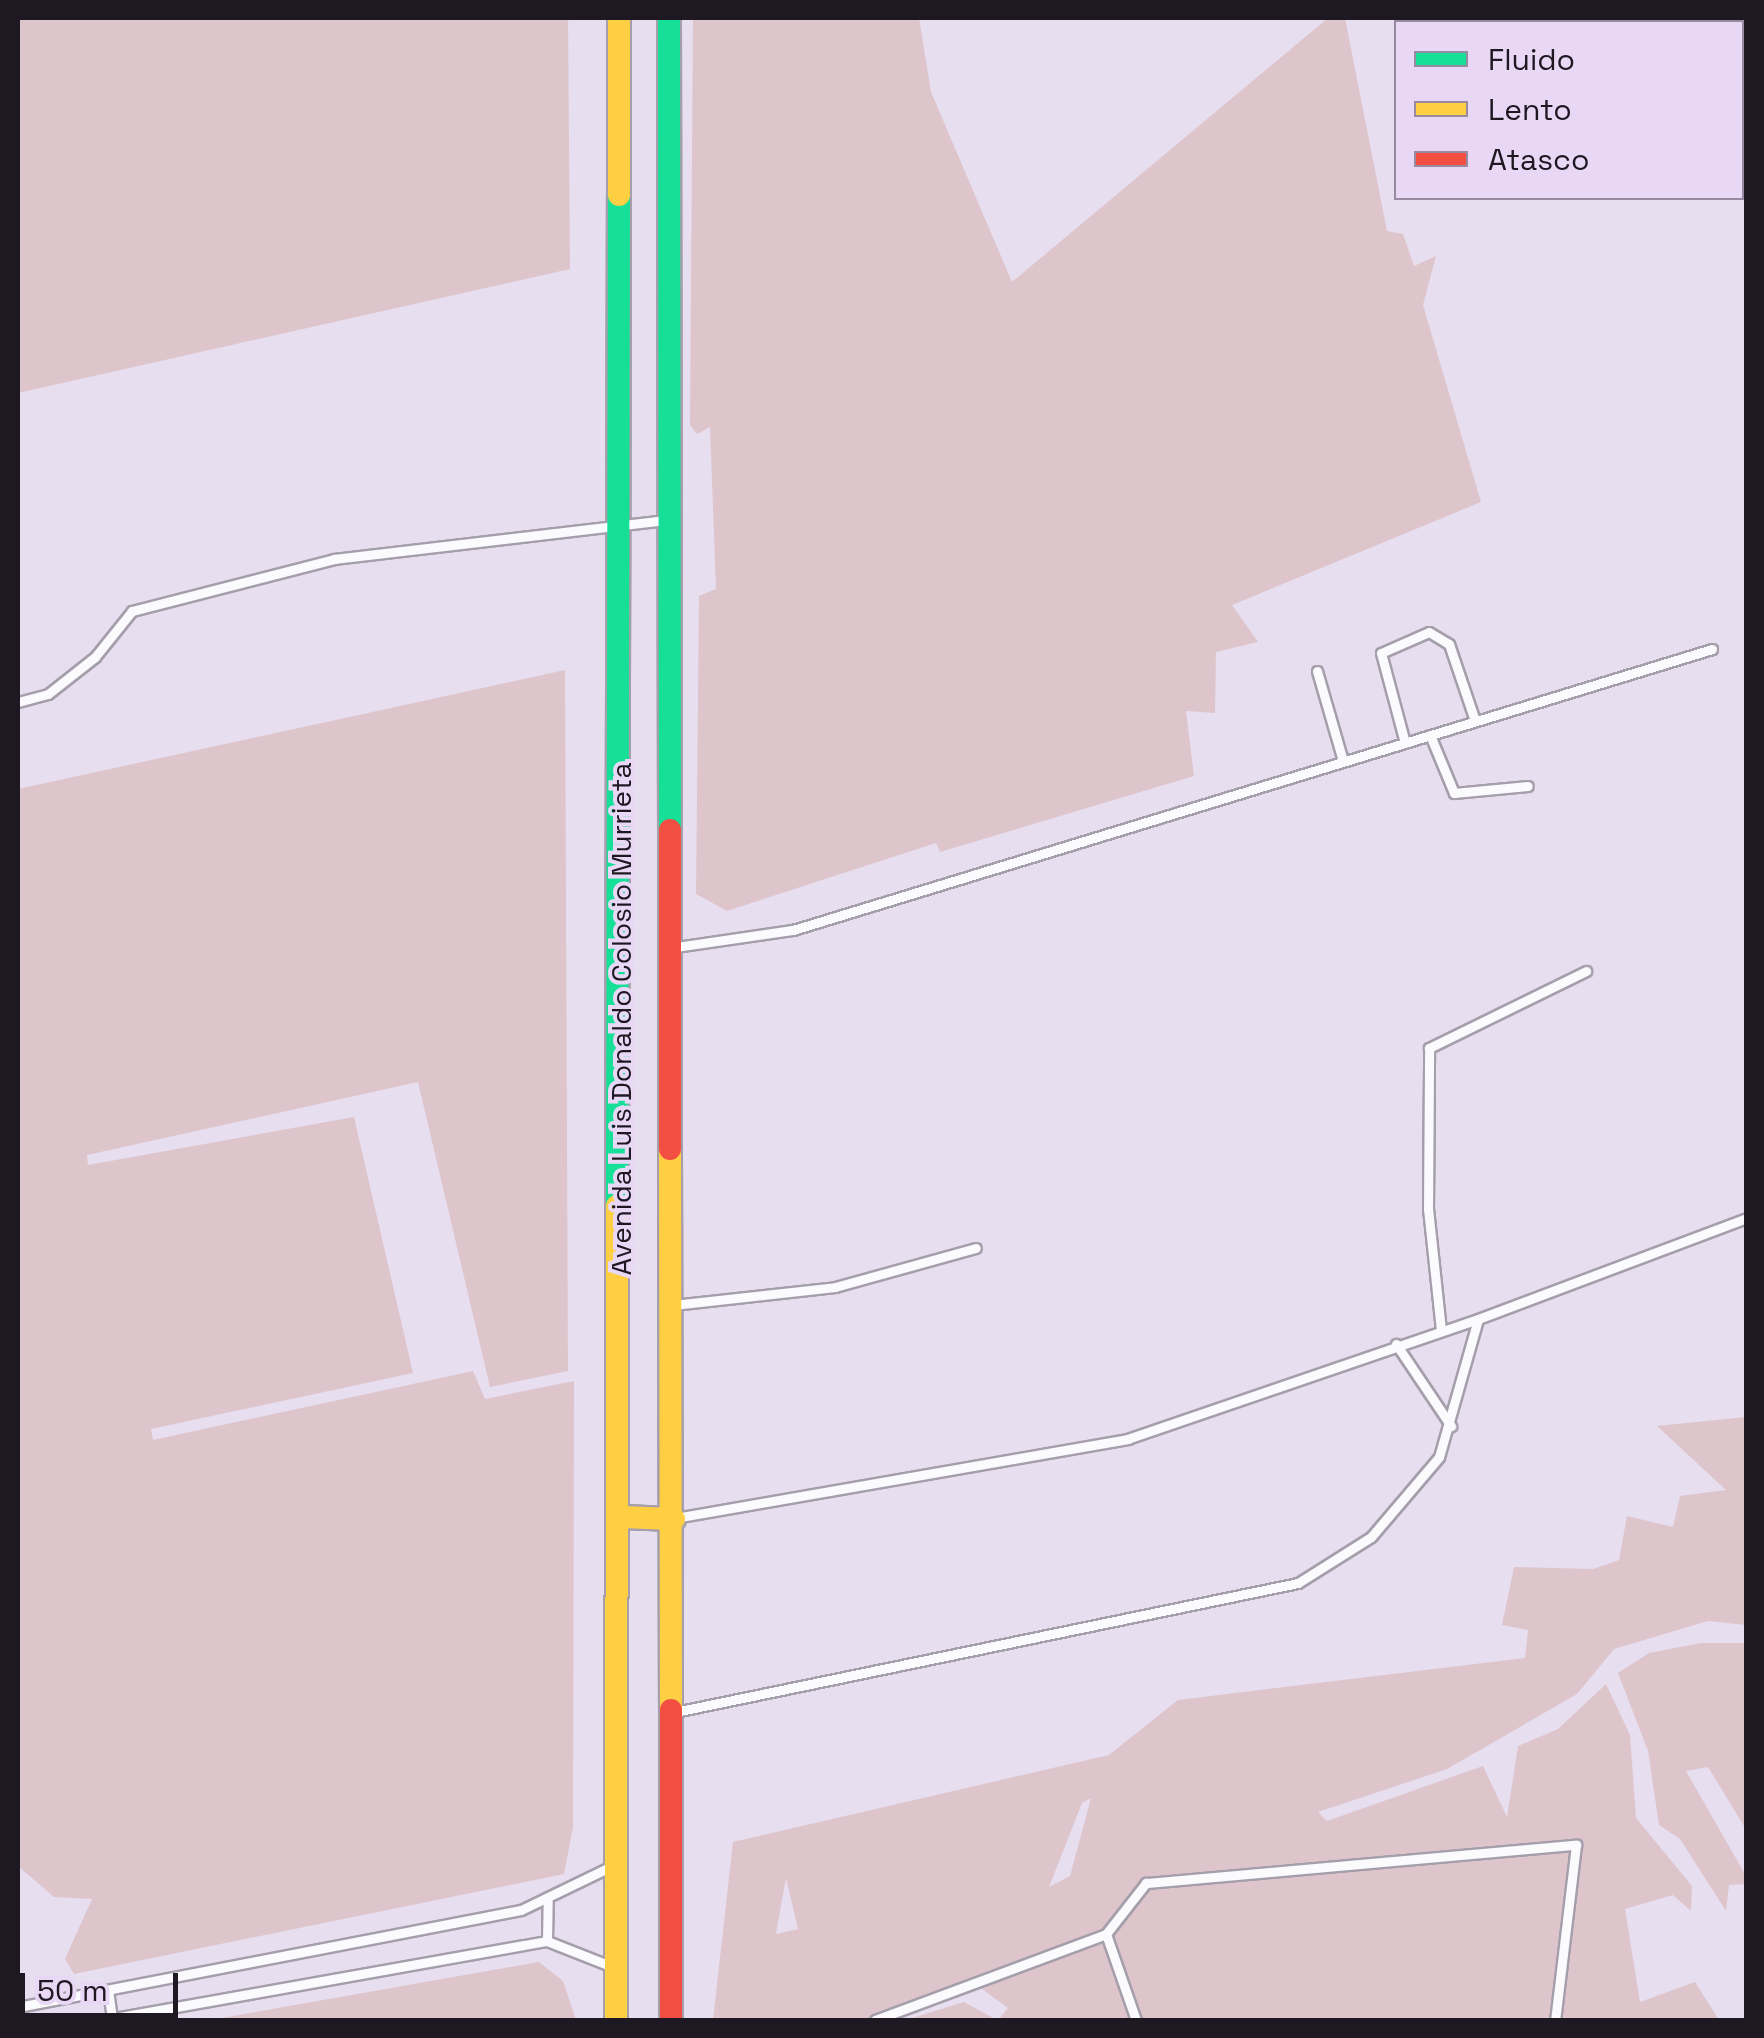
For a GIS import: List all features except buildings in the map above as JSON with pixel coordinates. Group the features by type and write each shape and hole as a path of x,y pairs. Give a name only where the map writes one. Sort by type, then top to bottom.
{"main road":[{"name":"Avenida Luis Donaldo Colosio Murrieta","path":"616,2020 622,1861 618,18"},
{"name":"Avenida Luis Donaldo Colosio Murrieta","path":"669,18 676,947 671,2020"},
{"path":"621,1517 674,1518"}],"lane":[{"path":"18,702 48,694 95,658 132,611 334,558 620,518 670,520"},
{"path":"1405,742 1381,652 1429,632 1448,644 1475,721"},
{"path":"676,947 793,930 1712,650"},
{"path":"1317,671 1343,761"},
{"path":"1430,735 1454,794 1528,786"},
{"path":"1441,1330 1428,1209 1429,1048 1447,1032 1586,971"},
{"path":"674,1518 1128,1439 1396,1344 1478,1320 1746,1218"},
{"path":"673,1305 836,1287 976,1248"},
{"path":"672,1712 1298,1583 1405,1504 1451,1426 1478,1320"},
{"path":"1396,1344 1451,1426"},
{"path":"874,2020 1106,1934 1146,1883 1576,1844 1555,2020"},
{"path":"18,2007 548,1902 622,1861"},
{"path":"547,1941 548,1902"},
{"path":"1106,1934 1136,2020"},
{"path":"108,1990 107,2020 547,1941 616,1968"}],"shaded area":[{"path":"18,18 568,18 570,269 18,393"},
{"path":"693,18 919,18 931,92 1012,282 1328,18 1345,18 1387,231 1403,234 1414,266 1436,256 1423,305 1481,502 1232,605 1258,642 1216,652 1215,713 1186,711 1194,776 940,852 936,843 727,911 696,894 699,596 716,589 710,427 697,434 690,425"},
{"path":"565,670 568,1371 490,1387 418,1082 87,1155 88,1165 354,1117 413,1373 151,1429 153,1440 473,1371 485,1399 574,1381 573,1827 564,1874 74,1974 65,1959 92,1899 54,1897 18,1866 18,789"},
{"path":"1746,1417 1746,1625 1708,1621 1614,1649 1577,1694 1447,1769 1318,1812 1327,1821 1483,1766 1507,1817 1518,1746 1558,1729 1606,1684 1630,1735 1636,1818 1692,1886 1691,1911 1673,1895 1625,1909 1640,2002 1695,1982 1719,2020 998,2020 1008,2008 978,1986 895,2020 713,2020 733,1842 1109,1755 1178,1700 1525,1658 1528,1630 1502,1625 1514,1567 1593,1569 1619,1560 1627,1516 1673,1527 1680,1496 1726,1490 1657,1426","holes":["1091,1798 1070,1876 1049,1887 1082,1803","786,1878 798,1929 777,1934 776,1933"]},
{"path":"1701,1643 1746,1643 1744,1826 1708,1767 1686,1771 1746,1876 1746,1884 1729,1885 1726,1911 1680,1839 1659,1825 1648,1751 1618,1673 1649,1653"},
{"path":"539,1962 563,1981 576,2020 210,2020"},
{"path":"964,2002 997,2020 906,2020"}],"traffic: fast":[{"path":"669,18 670,830"},
{"path":"617,1206 619,195"}],"traffic: slow":[{"path":"619,18 619,195"},
{"path":"670,1149 671,1710"},
{"path":"616,2020 617,1206"},
{"path":"621,1517 674,1519"}],"traffic: jam":[{"path":"670,830 670,1149"},
{"path":"671,1710 671,2020"}]}
